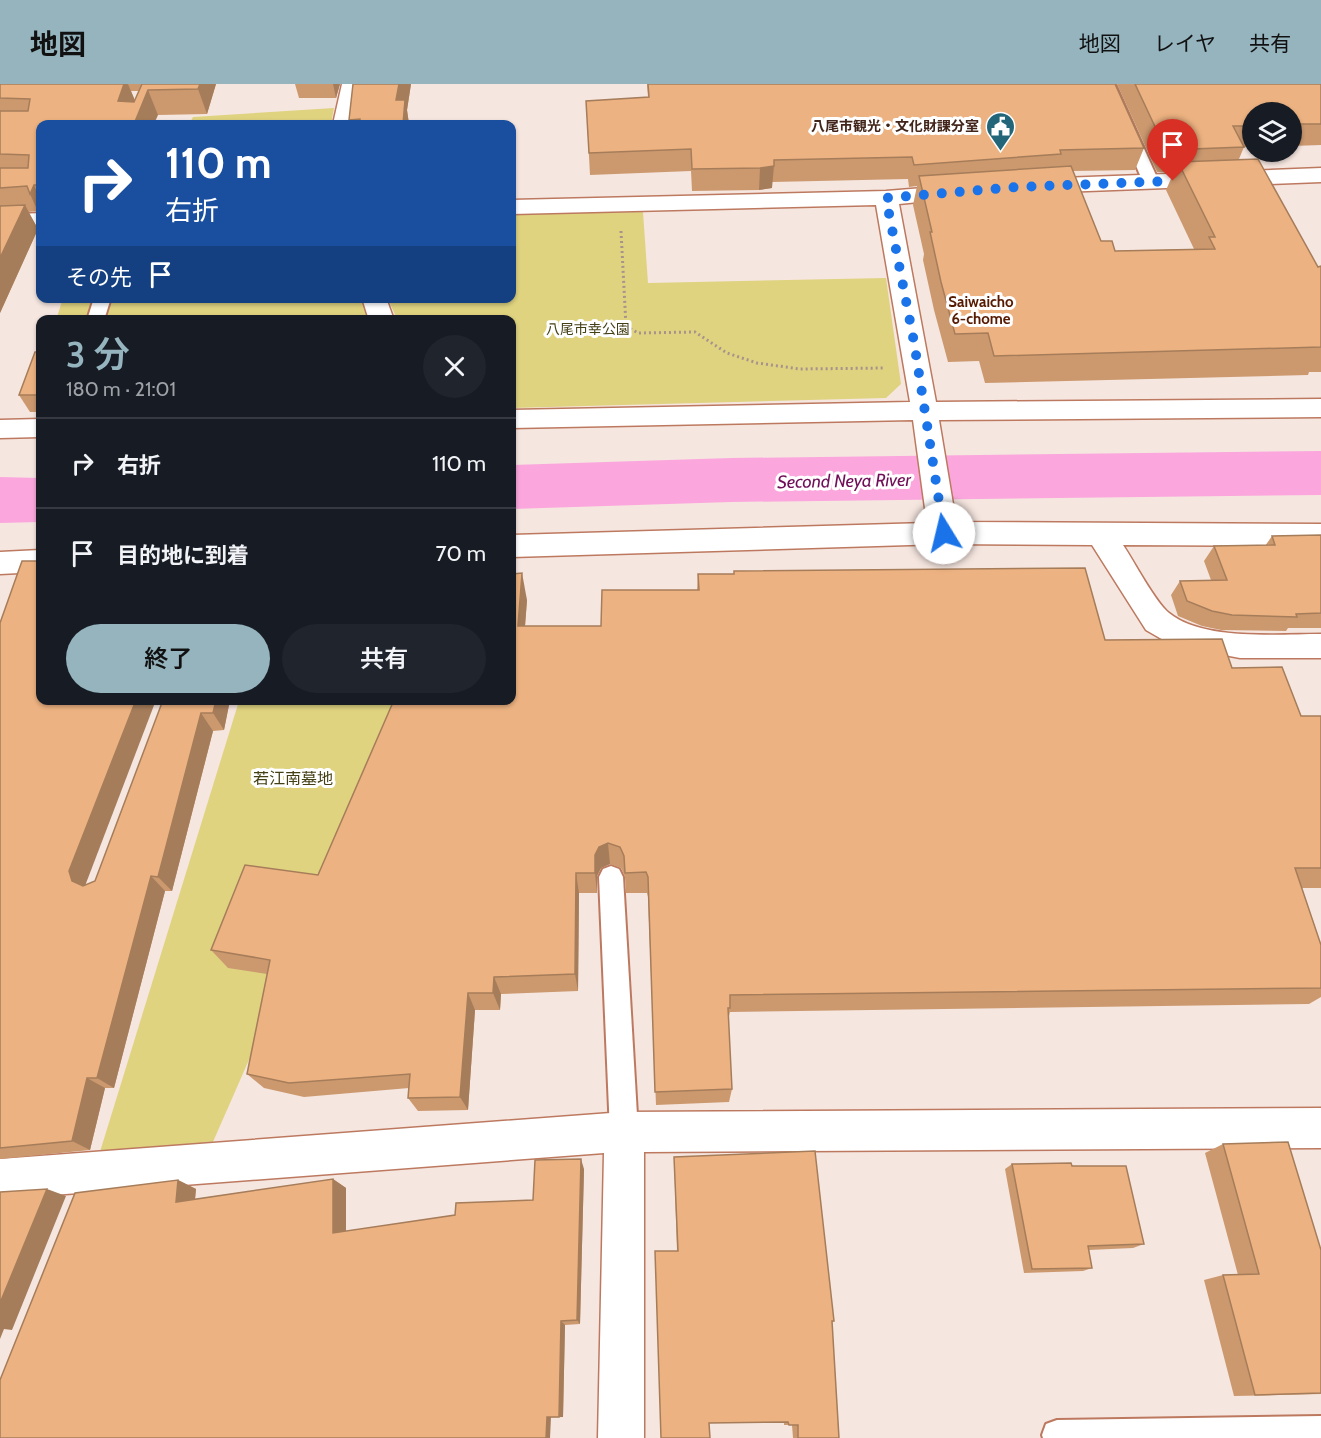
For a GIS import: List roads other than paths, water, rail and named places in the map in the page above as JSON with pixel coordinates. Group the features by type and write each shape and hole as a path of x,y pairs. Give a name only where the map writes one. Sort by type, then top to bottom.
{"street":[{"path":"345,120 352,84"},
{"path":"1018,187 1321,175"},
{"path":"516,207 886,198 985,190"},
{"path":"886,198 914,342 944,533"},
{"path":"0,222 36,220"},
{"path":"516,420 925,411 1321,408"},
{"path":"0,429 36,428"},
{"path":"1099,532 1157,621 1183,636 1240,646 1321,646"},
{"path":"516,546 944,533 1099,532 1321,535"},
{"path":"0,563 36,561"},
{"path":"0,1179 88,1183 624,1132 1321,1128"},
{"path":"621,1438 624,1132"}],"lane":[{"path":"1108,84 1151,182"},
{"path":"611,877 624,1132"},
{"path":"1057,1435 1321,1431"}],"waterway":[{"name":"Second Neya River","path":"516,487 731,480 1321,473"},
{"name":"Second Neya River","path":"0,500 36,500"}],"place":[{"name":"八尾市観光・文化財課分室","path":"1000,152"}],"district":[{"name":"Saiwaicho 6-chome","path":"981,310"}],"park label":[{"name":"八尾市幸公園","path":"588,329"},
{"name":"若江南墓地","path":"293,778"}]}
